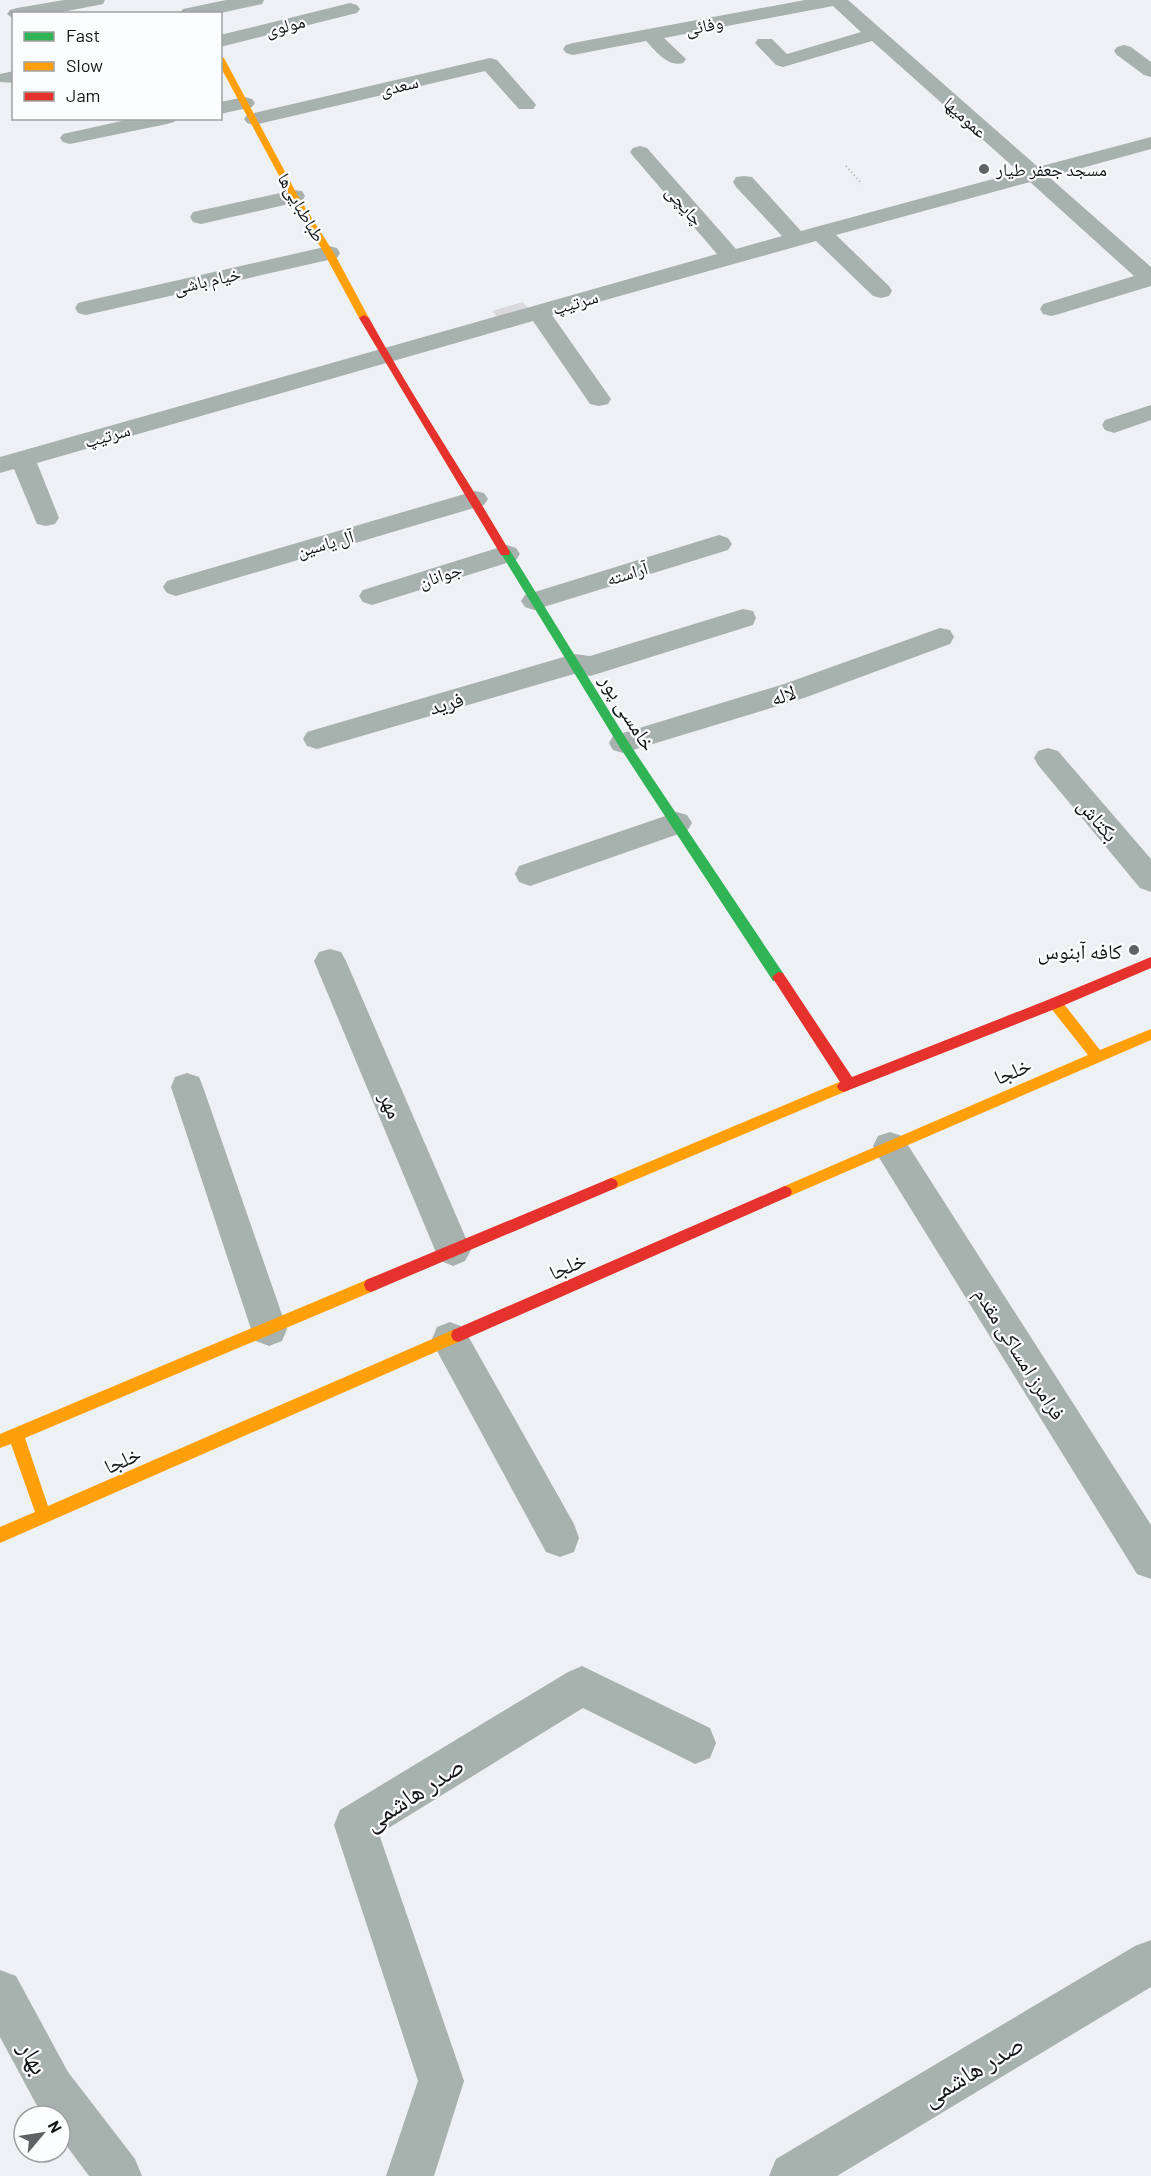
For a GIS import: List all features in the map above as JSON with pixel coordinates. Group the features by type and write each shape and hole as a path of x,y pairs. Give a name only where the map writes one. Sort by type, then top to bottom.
{"main road":[{"name":"طباطبایی‌ها","path":"222,62 384,356"},
{"name":"خامسی پور","path":"384,356 475,499 534,602 623,743 849,1084"},
{"path":"0,1441 849,1084 1151,962"},
{"path":"1054,1003 1097,1057"},
{"name":"خلجا","path":"0,1535 1151,1034"},
{"path":"16,1435 44,1516"}],"street":[{"path":"23,12 96,0"},
{"path":"196,12 255,0"},
{"name":"عمومیها","path":"836,0 1150,278"},
{"name":"وفائی","path":"573,49 836,0"},
{"name":"مولوی","path":"222,40 350,9"},
{"path":"765,44 783,61 875,34"},
{"path":"650,35 676,59"},
{"path":"1124,51 1151,71"},
{"name":"سعدی","path":"250,111 490,64 526,105"},
{"path":"222,108 250,111"},
{"path":"70,138 157,120"},
{"name":"سرتیپ","path":"12,462 731,257 1151,143"},
{"name":"چایچی","path":"640,152 731,257"},
{"path":"744,182 797,240"},
{"path":"201,217 294,196"},
{"path":"822,234 881,291"},
{"name":"خیام باشی","path":"86,308 328,253"},
{"path":"1051,309 1150,278"},
{"path":"538,312 599,399"},
{"path":"1114,425 1151,412"},
{"path":"12,462 46,519"},
{"name":"آل یاسین","path":"176,587 475,499"},
{"name":"آراسته","path":"534,602 719,544"},
{"name":"جوانان","path":"372,596 507,554"},
{"path":"574,664 590,666 743,618"},
{"name":"لاله","path":"623,743 794,691 940,638"},
{"name":"فرید","path":"317,739 574,664"},
{"name":"بکتاش","path":"1048,758 1151,880"},
{"path":"530,874 677,823"},
{"name":"مهر","path":"330,961 453,1250"},
{"path":"187,1087 269,1329"},
{"name":"فرامرز امساکی مقدم","path":"890,1146 1151,1560"},
{"path":"450,1339 560,1538"},
{"name":"صدر هاشمی","path":"410,2176 441,2081 355,1826 582,1686 695,1743"},
{"name":"صدر هاشمی","path":"793,2176 1151,1962"},
{"name":"بهار","path":"0,1992 52,2088 118,2176"}],"building":[{"path":"523,302 531,312 500,320 492,311"}],"traffic: fast":[{"path":"505,552 623,743 778,977"}],"traffic: slow":[{"path":"222,62 294,196 329,253 364,318"},
{"path":"1055,1003 1097,1057"},
{"path":"785,1192 1151,1034"},
{"path":"611,1184 844,1086"},
{"path":"0,1441 371,1285"},
{"path":"0,1535 458,1335"},
{"path":"16,1435 44,1516"}],"traffic: jam":[{"path":"364,318 505,552"},
{"path":"844,1086 1055,1003 1151,962"},
{"path":"778,977 849,1084"},
{"path":"371,1285 611,1184"},
{"path":"458,1335 785,1192"}],"place":[{"name":"مسجد جعفر طیار","path":"984,169"},
{"name":"کافه آبنوس","path":"1134,950"}]}
